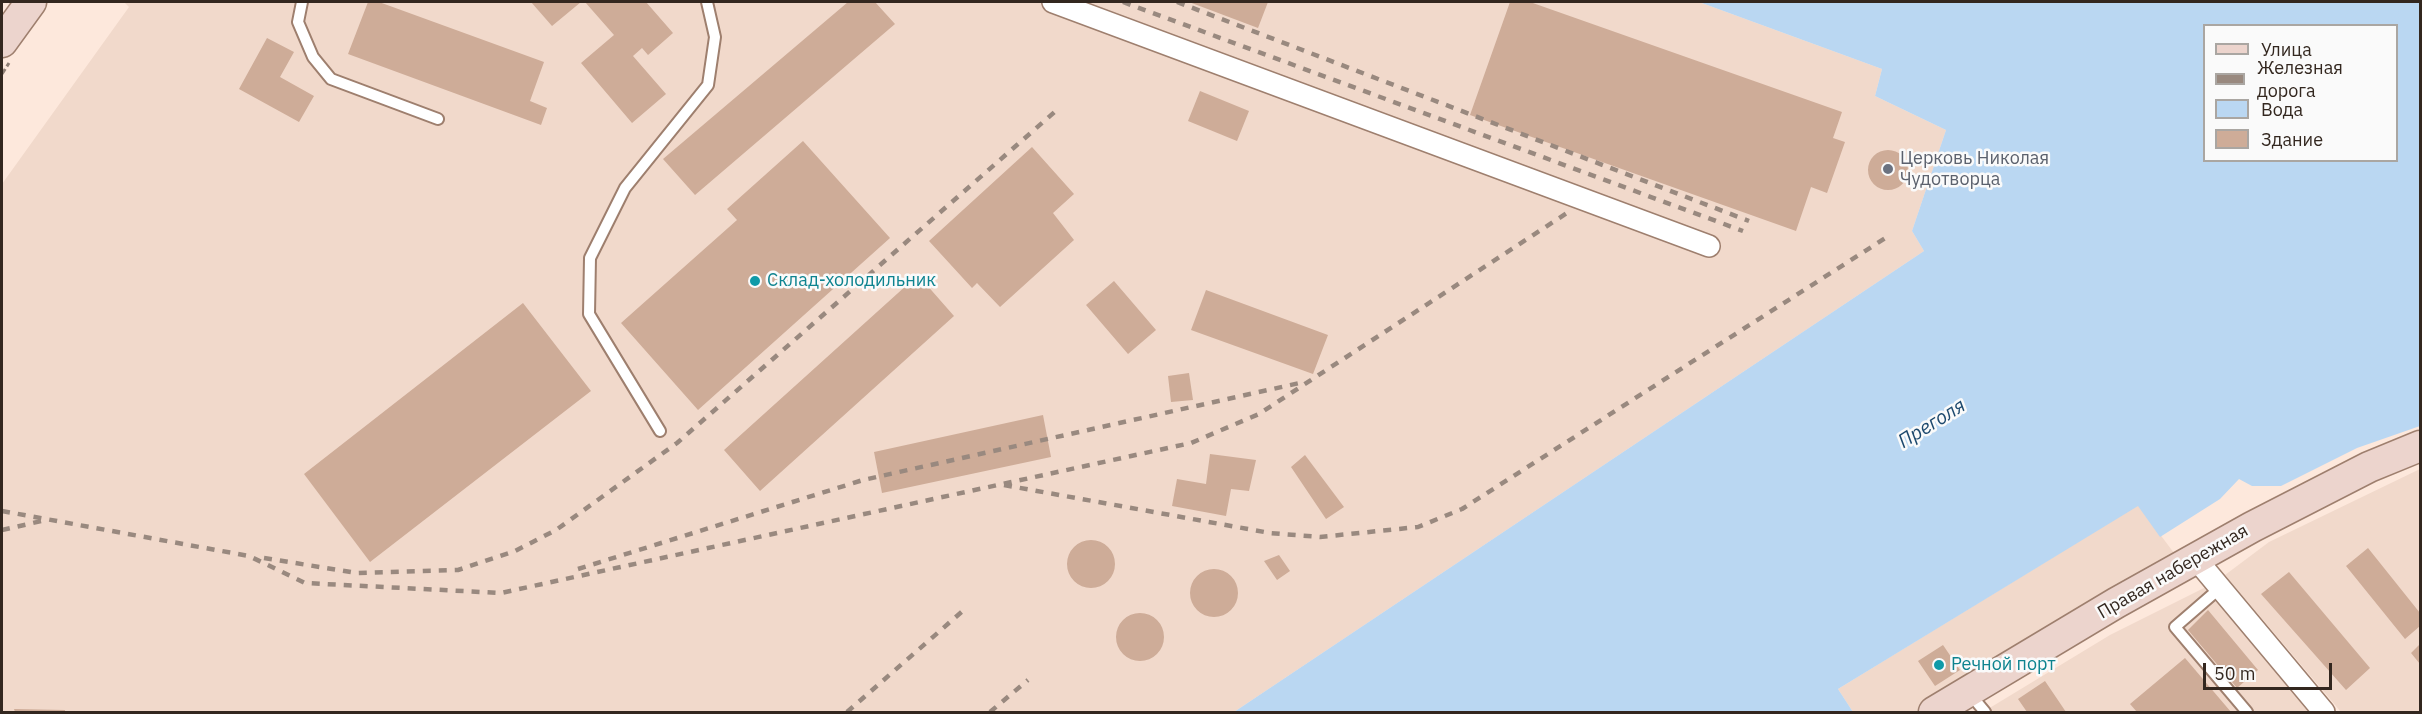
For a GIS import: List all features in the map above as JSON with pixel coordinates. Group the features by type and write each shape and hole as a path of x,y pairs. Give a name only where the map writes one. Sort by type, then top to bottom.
{"main road":[{"path":"2,42 31,2"},
{"name":"Правая набережная","path":"1934,712 1976,702 2196,559 2337,483 2421,446"}],"street":[{"path":"1053,2 1709,246"},
{"path":"2196,559 2324,712"}],"lane":[{"path":"302,2 298,22 313,57 331,79 438,118"},
{"path":"660,431 588,314 590,258 625,188 708,85 715,36 707,2"},
{"path":"2220,588 2175,627 2247,712"}],"shaded area":[{"path":"124,2 1699,2 1882,69 1875,96 1946,130 1912,231 1924,251 1234,712 2,712 2,184 129,7"},
{"path":"2420,469 2420,712 2341,712 2225,575 2269,542"},
{"path":"2138,505 2174,553 1919,712 1853,712 1838,689"},
{"path":"2206,587 2311,712 1983,712 2110,635"}],"water":[{"name":"Преголя","path":"1699,2 2420,2 2420,426 2357,448 2281,486 2252,486 2239,479 2220,499 2160,537 2138,506 1838,689 1853,712 1234,712 1924,251 1912,231 1946,130 1875,96 1882,69"}],"building":[{"path":"368,2 379,2 544,62 530,101 547,108 541,125 348,54"},
{"path":"531,2 581,2 552,26"},
{"path":"585,2 646,2 673,33 648,55 642,48 633,56 666,94 632,123 581,63 614,35"},
{"path":"848,2 875,2 895,24 695,195 663,159"},
{"path":"1189,2 1268,2 1258,28"},
{"path":"1510,2 1530,2 1842,112 1833,138 1845,142 1827,193 1811,187 1796,231 1470,115"},
{"path":"267,38 294,52 280,77 314,96 299,122 239,89"},
{"path":"1200,91 1249,111 1237,141 1188,121"},
{"name":"Склад-холодильник","path":"803,141 890,238 698,410 621,323 737,220 727,209"},
{"path":"1032,147 1074,194 1053,213 1074,240 1000,307 977,283 972,288 929,241"},
{"name":"Церковь Николая Чудотворца","path":"1888,150 1902,156 1908,170 1902,184 1888,190 1874,184 1868,170 1874,156"},
{"path":"918,275 954,316 760,491 724,450"},
{"path":"1114,281 1156,330 1128,354 1086,305"},
{"path":"1206,290 1328,335 1313,374 1191,330"},
{"path":"523,303 591,391 370,562 304,474"},
{"path":"1189,373 1193,400 1171,402 1168,376"},
{"path":"1043,415 1051,457 882,493 874,452"},
{"path":"1210,454 1256,460 1249,491 1231,489 1226,516 1172,506 1177,479 1206,484"},
{"path":"1305,455 1344,507 1326,519 1291,467"},
{"path":"1091,540 1108,547 1115,564 1108,581 1091,588 1074,581 1067,564 1074,547"},
{"path":"2368,548 2420,613 2420,626 2405,639 2346,566"},
{"path":"1279,555 1290,571 1277,580 1264,561"},
{"path":"1214,569 1231,576 1238,593 1231,610 1214,617 1197,610 1190,593 1197,576"},
{"path":"2289,572 2370,668 2346,690 2261,594"},
{"path":"2208,610 2258,670 2237,688 2188,630"},
{"path":"1140,613 1157,620 1164,637 1157,654 1140,661 1123,654 1116,637 1123,620"},
{"path":"2420,644 2420,664 2411,653"},
{"name":"Речной порт","path":"1943,645 1960,670 1935,686 1918,661"},
{"path":"2185,658 2231,712 2137,712 2130,704"},
{"path":"2045,681 2066,712 2027,712 2018,699"},
{"path":"14,709 65,710 65,712 15,712"}],"railway":[{"path":"1123,2 1743,231"},
{"path":"1177,2 1749,221"},
{"path":"264,558 357,573 458,570 515,551 556,530 677,443 1058,109"},
{"path":"2,511 249,556 305,583 501,593 1191,443 1259,414 1570,211"},
{"path":"1004,485 1270,533 1320,537 1418,527 1462,509 1887,237"},
{"path":"578,569 863,480 1304,382"},
{"path":"2,530 46,520"},
{"path":"847,712 965,609"},
{"path":"990,712 1028,680"}],"place":[{"name":"Церковь Николая Чудотворца","path":"1888,169"},
{"name":"Склад-холодильник","path":"755,281"},
{"name":"Речной порт","path":"1939,665"}]}
